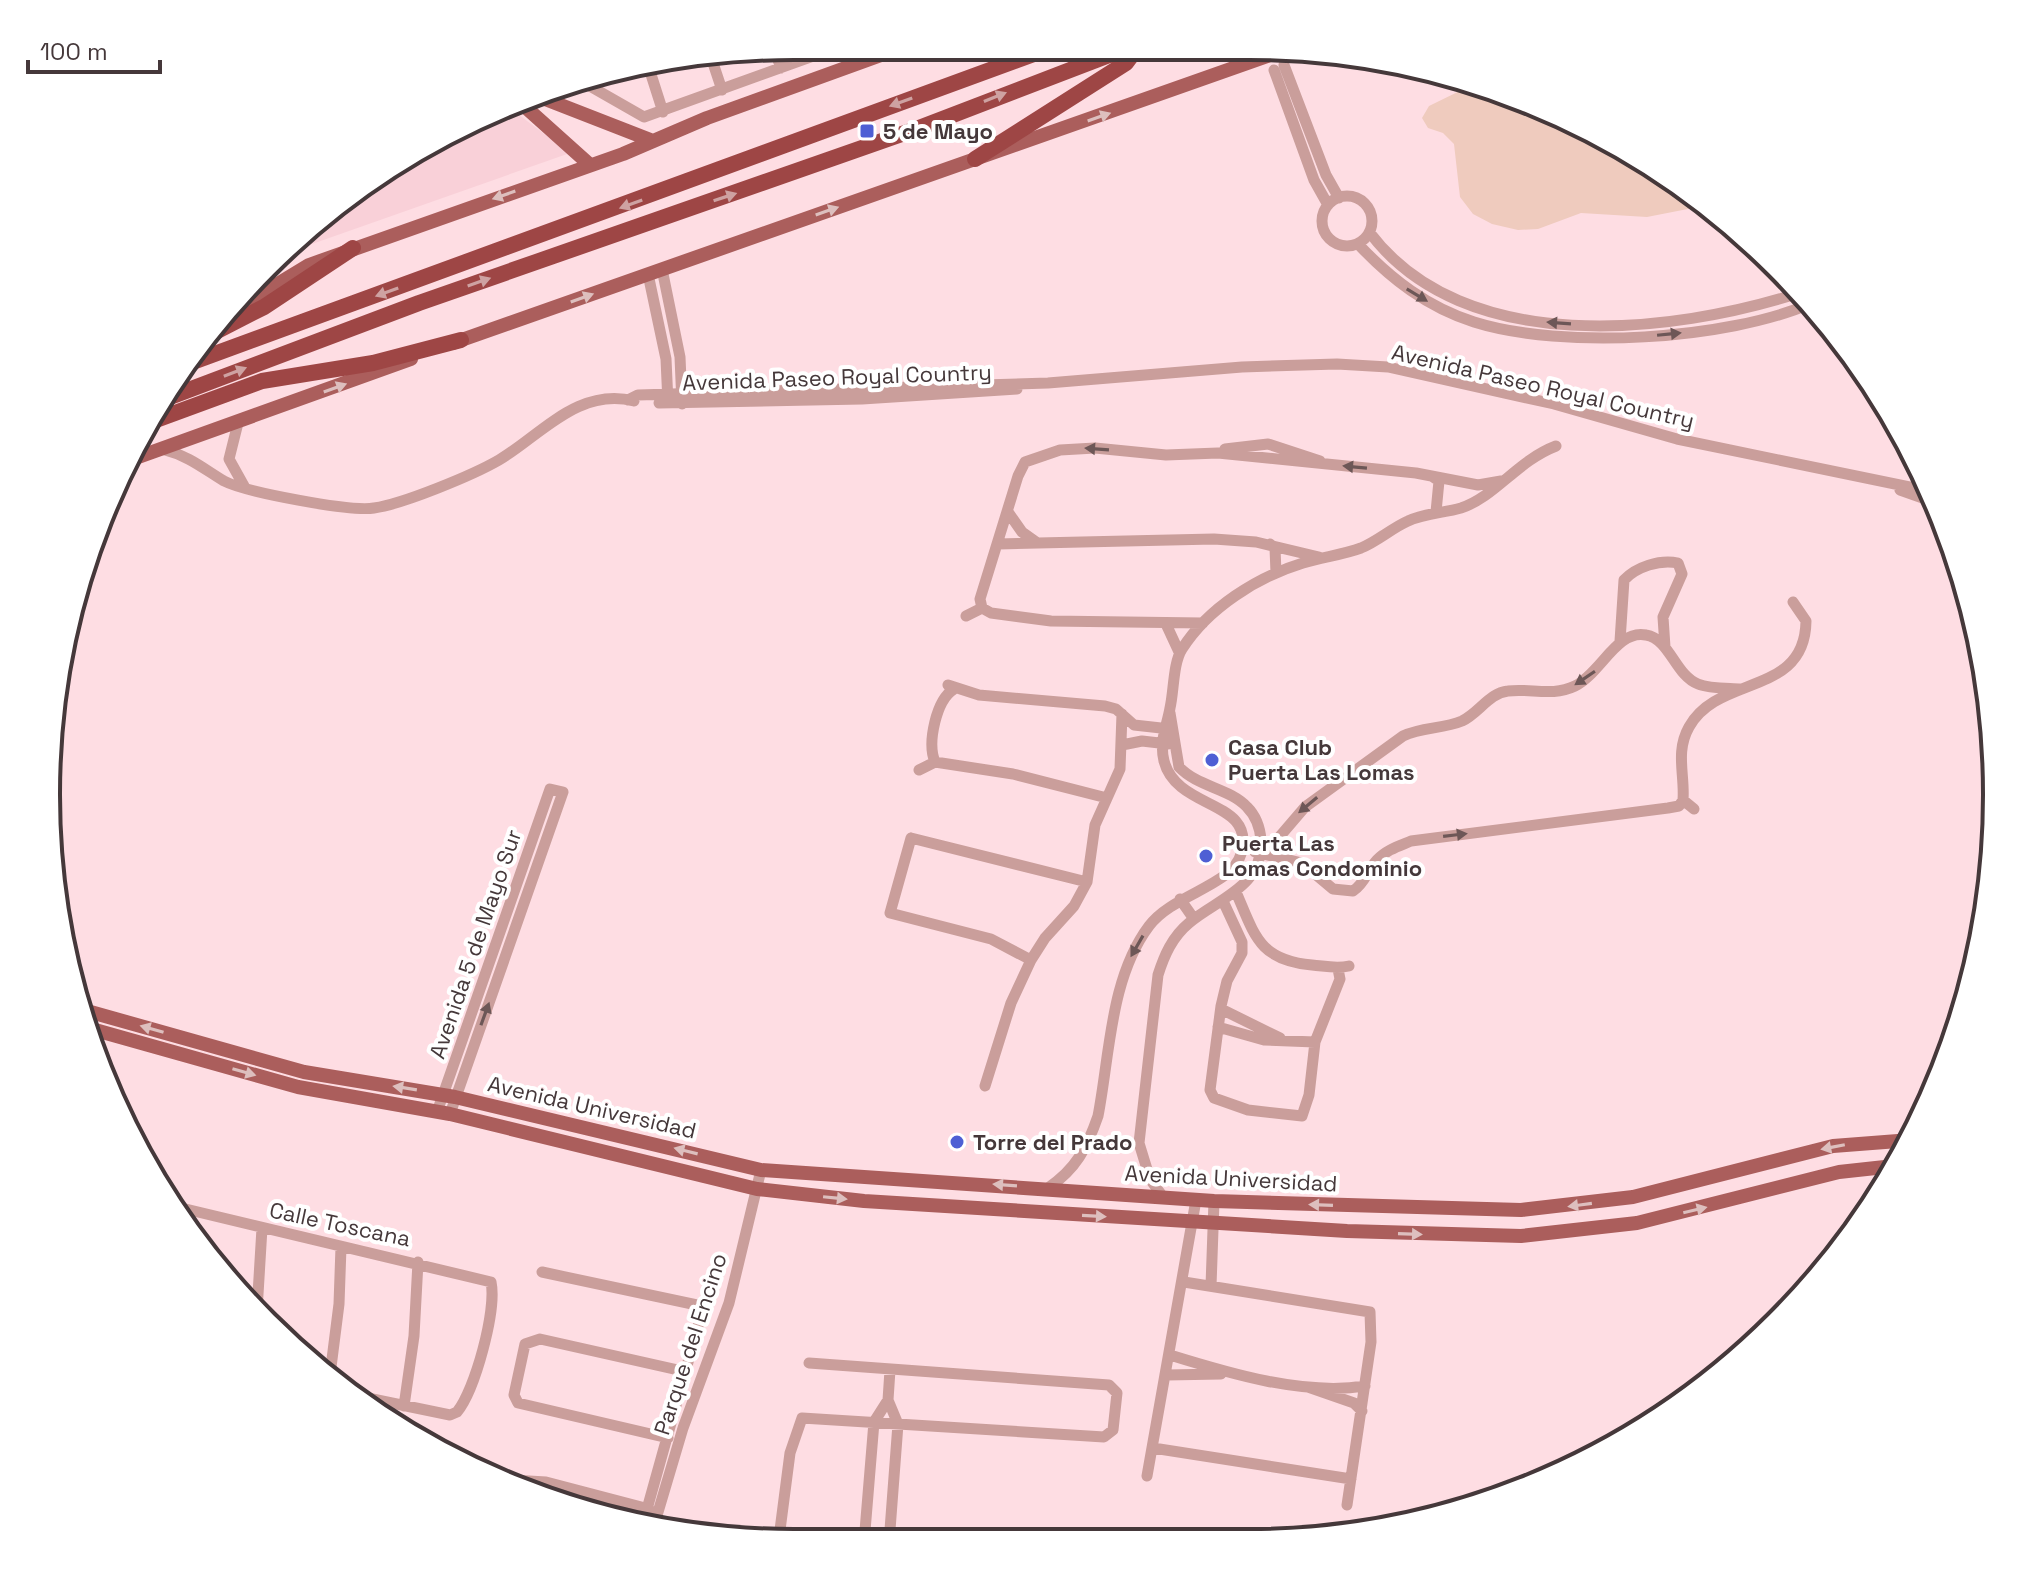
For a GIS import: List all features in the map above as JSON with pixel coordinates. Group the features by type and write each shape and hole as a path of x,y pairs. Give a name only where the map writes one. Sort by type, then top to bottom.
{"highway":[{"path":"1000,66 1008,60"},
{"path":"204,358 667,191 776,146 1017,60"},
{"path":"179,394 434,298 905,133 1096,60"},
{"path":"975,159 1128,60"},
{"path":"231,324 264,307 353,248"},
{"path":"164,417 262,381 373,363 461,340"}],"main road":[{"path":"251,300 309,265 590,165 869,60"},
{"path":"143,456 461,340 1255,60"},
{"path":"551,101 653,141"},
{"path":"529,110 590,165"},
{"name":"Avenida Universidad","path":"93,1013 304,1072 449,1096 761,1170 1196,1200 1471,1211 1566,1207 1693,1184 1833,1146 1896,1141"},
{"name":"Avenida Universidad","path":"99,1031 298,1087 443,1113 757,1189 864,1201 1212,1223 1470,1236 1537,1235 1637,1223 1839,1172 1882,1167"}],"street":[{"path":"594,88 644,117 802,60"},
{"path":"778,61 781,68"},
{"path":"714,65 722,90"},
{"path":"1328,205 1314,180 1279,68 1339,198"},
{"path":"651,74 663,112"},
{"path":"1339,198 1354,198 1366,205 1372,219 1370,233 1358,244 1338,244 1326,235 1322,220 1328,205 1339,198"},
{"path":"1370,233 1383,251 1422,283 1477,309 1511,317 1584,325 1672,321 1766,304 1788,297"},
{"path":"1358,244 1391,278 1414,294 1474,322 1510,331 1582,337 1675,333 1763,318 1798,307"},
{"path":"655,272 680,357 682,400"},
{"path":"655,272 668,400"},
{"path":"666,359 680,357"},
{"name":"Avenida Paseo Royal Country","path":"165,450 193,459 226,482 332,507 374,508 490,465 539,428 576,408 602,401 978,389 1242,367 1337,364 1388,367 1567,407 1677,439 1916,489"},
{"path":"238,423 229,459 244,486"},
{"path":"1048,1188 1065,1177 1081,1158 1091,1138 1129,958 1159,914 1231,872 1242,849 1240,829 1230,813 1196,798 1173,780 1163,758 1168,744 1179,652 1203,623 1244,590 1276,573 1364,547 1411,519 1462,508 1528,459 1556,446"},
{"path":"1203,623 1051,621 991,613 982,608 980,599 1025,462 1074,448 1166,455 1195,453 1328,465 1478,485 1502,481"},
{"path":"1433,477 1439,481 1440,491 1436,512"},
{"path":"1892,485 1920,498"},
{"path":"1008,512 1022,532 1036,542"},
{"path":"998,544 1112,544 1190,538 1270,544 1324,558"},
{"path":"1270,544 1275,548 1276,573"},
{"path":"1261,849 1275,842 1305,807 1403,736 1420,728 1459,722 1497,694 1509,691 1541,693 1573,687 1598,669 1620,641 1624,580 1640,569 1668,561 1678,563 1682,574 1663,617 1665,648"},
{"path":"1242,849 1261,849 1302,863 1333,889 1353,891 1362,885 1377,860 1391,849 1411,841 1679,806 1683,800 1682,747 1688,729 1701,709 1741,689 1768,680 1796,657 1803,645 1806,621 1793,602"},
{"path":"966,616 982,608"},
{"path":"1166,624 1179,652"},
{"path":"1620,641 1645,634 1659,641 1676,667 1697,684 1741,689"},
{"path":"1697,684 1701,709"},
{"path":"935,762 932,751 941,701 951,687 979,695 1105,706 1122,714 1134,725 1168,729"},
{"path":"985,1086 1011,1003 1031,960 1045,938 1074,906 1087,882 1095,825 1120,769 1122,714"},
{"path":"1163,1197 1141,1161 1142,1097 1158,975 1166,952 1194,919 1236,892 1254,872 1261,849 1257,821 1247,807 1188,776 1179,767 1168,744"},
{"path":"1122,745 1168,744"},
{"path":"919,770 935,762 1013,774 1107,798"},
{"name":"Avenida 5 de Mayo Sur","path":"443,1113 563,792 550,789 449,1096"},
{"path":"1683,800 1694,809"},
{"path":"1031,960 991,939 886,915 909,836 1087,882"},
{"path":"1223,901 1242,942 1242,953 1227,981 1210,1090 1214,1098 1230,1106 1276,1115 1302,1116 1309,1095 1315,1042 1344,968 1285,961 1269,953 1254,934 1236,892"},
{"path":"1180,899 1194,919"},
{"path":"1242,942 1254,934"},
{"path":"1221,1009 1280,1038"},
{"path":"1218,1027 1264,1040 1280,1038 1315,1042"},
{"name":"Parque del Encino","path":"657,1516 683,1428 729,1303 761,1170"},
{"path":"1147,1476 1184,1282 1196,1200"},
{"path":"1211,1286 1214,1201"},
{"name":"Calle Toscana","path":"188,1209 488,1281 493,1289 488,1324 463,1404 450,1415 404,1406"},
{"path":"258,1296 262,1228"},
{"path":"331,1364 339,1304 341,1247"},
{"path":"1189,1247 1212,1248"},
{"path":"380,1401 404,1406 414,1336 418,1262"},
{"path":"542,1272 697,1305 702,1317 647,1514"},
{"path":"1184,1282 1370,1312 1371,1342 1347,1505"},
{"path":"668,1438 518,1403 514,1395 525,1344 540,1339 687,1372"},
{"path":"1170,1355 1230,1374 1308,1387 1354,1403 1362,1411"},
{"path":"780,1528 790,1453 802,1418 1104,1437 1113,1430 1117,1393 1109,1385 809,1363"},
{"path":"890,1370 888,1400 898,1424 890,1529"},
{"path":"1167,1375 1230,1374"},
{"path":"1308,1387 1365,1386"},
{"path":"865,1529 874,1422 888,1400"},
{"path":"1153,1448 1351,1479"},
{"path":"535,1481 649,1509"}],"shaded area":[{"path":"1459,91 1530,116 1616,158 1691,208 1647,217 1581,213 1538,229 1518,230 1492,224 1473,214 1460,197 1454,144 1443,133 1428,128 1422,118 1429,106"},
{"path":"518,114 570,153 305,246 347,212 427,158"}],"place":[{"name":"5 de Mayo","path":"867,131"},
{"name":"Casa Club Puerta Las Lomas","path":"1212,760"},
{"name":"Puerta Las Lomas Condominio","path":"1206,856"},
{"name":"Torre del Prado","path":"957,1142"}]}
